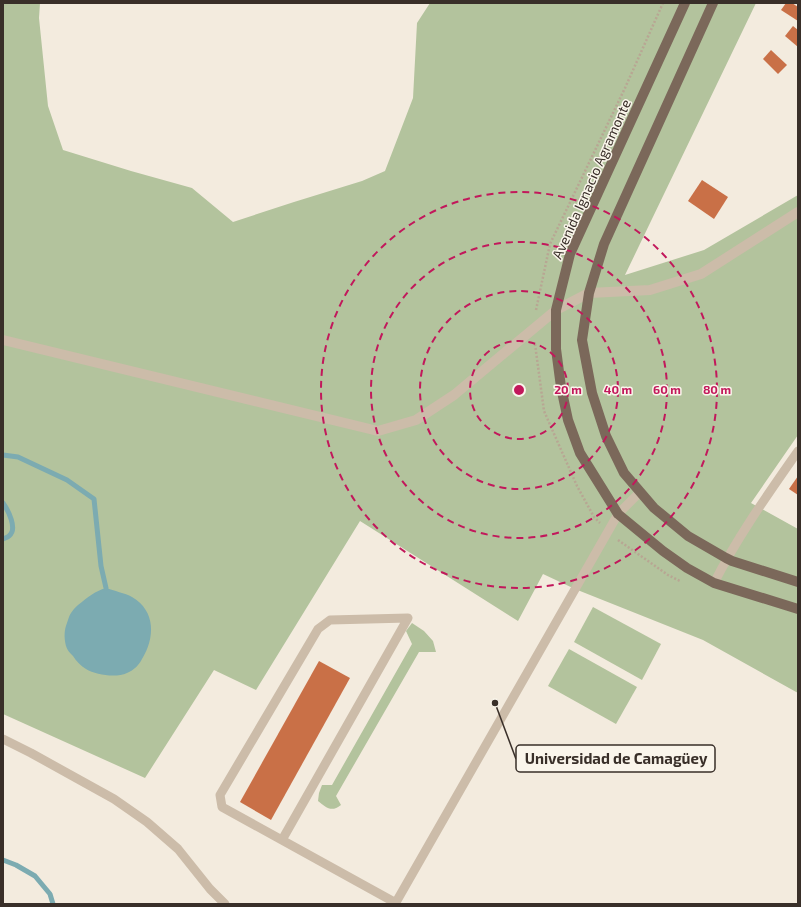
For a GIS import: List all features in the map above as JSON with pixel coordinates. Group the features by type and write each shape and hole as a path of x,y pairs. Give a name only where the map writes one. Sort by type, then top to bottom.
{"main road":[{"name":"Avenida Ignacio Agramonte","path":"685,3 570,254 556,310 556,349 561,387 568,420 580,453 618,514 663,552 687,568 714,583 798,609"},
{"path":"713,3 604,244 589,293 582,340 592,393 606,436 624,473 654,508 688,536 726,558 798,582"}],"street":[{"path":"3,340 378,431 416,420 454,395 556,310 589,293 650,290 701,274 798,212"}],"lane":[{"path":"714,583 726,558 798,451"},
{"path":"282,840 408,618 330,620 318,629 220,795 222,807 396,903 607,532 618,514 640,492"},
{"path":"3,739 32,753 114,799 141,818 178,849 210,889 225,904"}],"path":[{"path":"663,3 625,88 550,244 538,297 533,329 544,411 577,486 594,517 607,532 668,575 682,582"}],"green space":[{"path":"3,3 40,3 39,18 48,106 63,150 192,188 233,222 362,181 385,171 413,98 417,23 430,3 756,3 625,275 704,250 798,195 798,435 751,503 798,529 798,693 703,640 575,589 543,574 518,621 360,521 256,690 214,670 145,778 3,714"},
{"path":"593,607 661,644 642,680 574,642"},
{"path":"412,623 424,631 433,641 436,652 419,652 336,796 341,805 331,809 318,801 322,785 332,785 412,644 406,631"},
{"path":"569,649 637,687 616,724 548,686"}],"water":[{"path":"106,588 132,597 140,603 146,610 151,625 149,642 141,661 130,672 122,675 106,675 95,673 86,669 69,651 65,643 65,628 72,611 91,595"}],"building":[{"path":"786,3 792,3 798,7 798,21 781,10"},
{"path":"793,26 798,30 798,47 785,36"},
{"path":"771,50 787,65 778,74 763,59"},
{"path":"702,180 728,197 714,219 688,201"},
{"path":"798,476 798,495 789,489"},
{"path":"319,661 350,678 271,820 240,802"}],"waterway":[{"path":"3,455 18,457 67,480 94,499 101,566 106,588"},
{"path":"3,503 11,520 13,529 12,533 7,538 3,539"},
{"path":"3,860 16,865 35,876 50,894 53,904"}],"place":[{"name":"Universidad de Camagüey","path":"495,703"}]}
